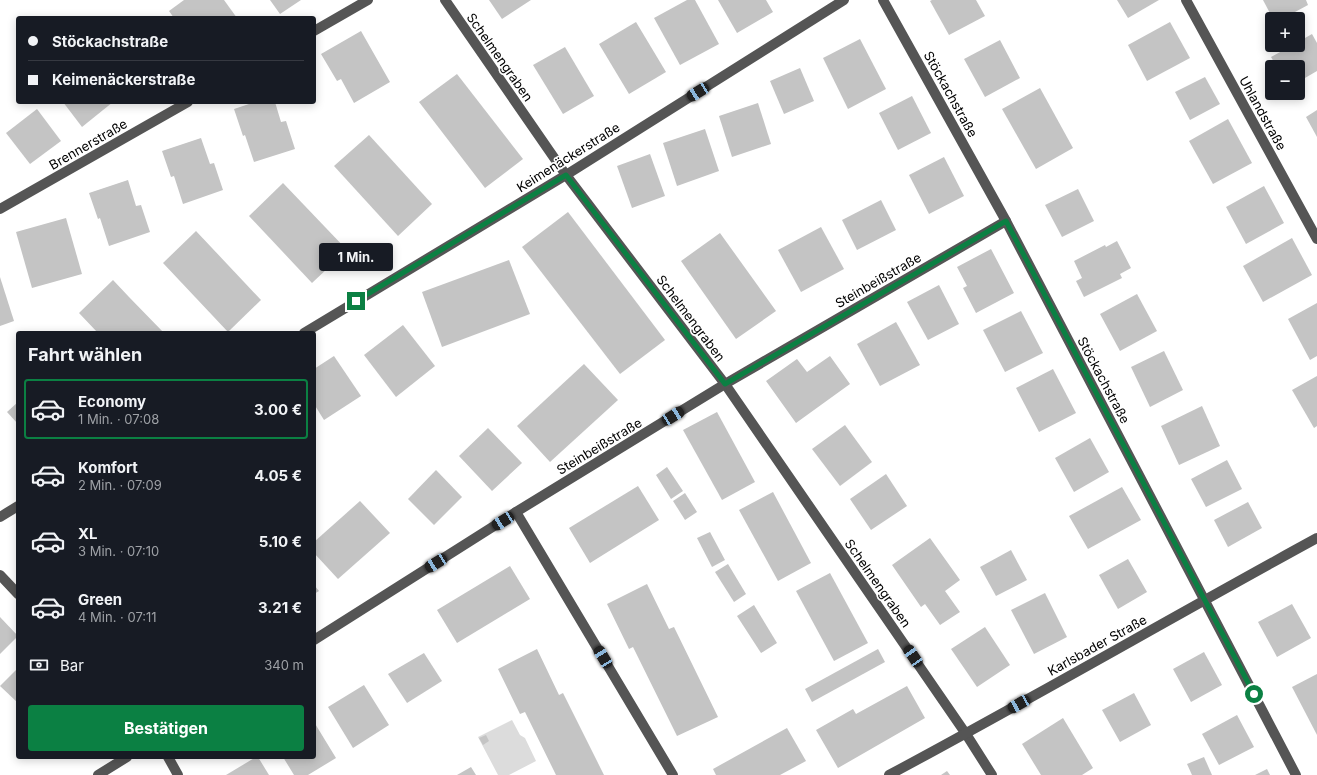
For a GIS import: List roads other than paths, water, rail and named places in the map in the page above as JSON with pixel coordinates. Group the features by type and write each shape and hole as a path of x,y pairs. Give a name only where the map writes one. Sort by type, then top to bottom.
{"street":[{"path":"316,30 368,0"},
{"name":"Schelmengraben","path":"445,0 566,175 725,384 966,734 992,775"},
{"name":"Keimenäckerstraße","path":"307,331 566,175 844,0"},
{"name":"Stöckachstraße","path":"883,0 1006,221 1296,775"},
{"name":"Uhlandstraße","path":"1186,0 1317,239"},
{"name":"Brennerstraße","path":"0,209 184,104"},
{"name":"Steinbeißstraße","path":"316,639 516,512 725,384 1006,221"},
{"path":"0,517 16,507"},
{"path":"516,512 673,775"},
{"name":"Karlsbader Straße","path":"889,775 966,734 1205,599 1317,538"},
{"path":"0,575 16,592"},
{"path":"98,775 125,759"},
{"path":"169,759 178,775"}]}
